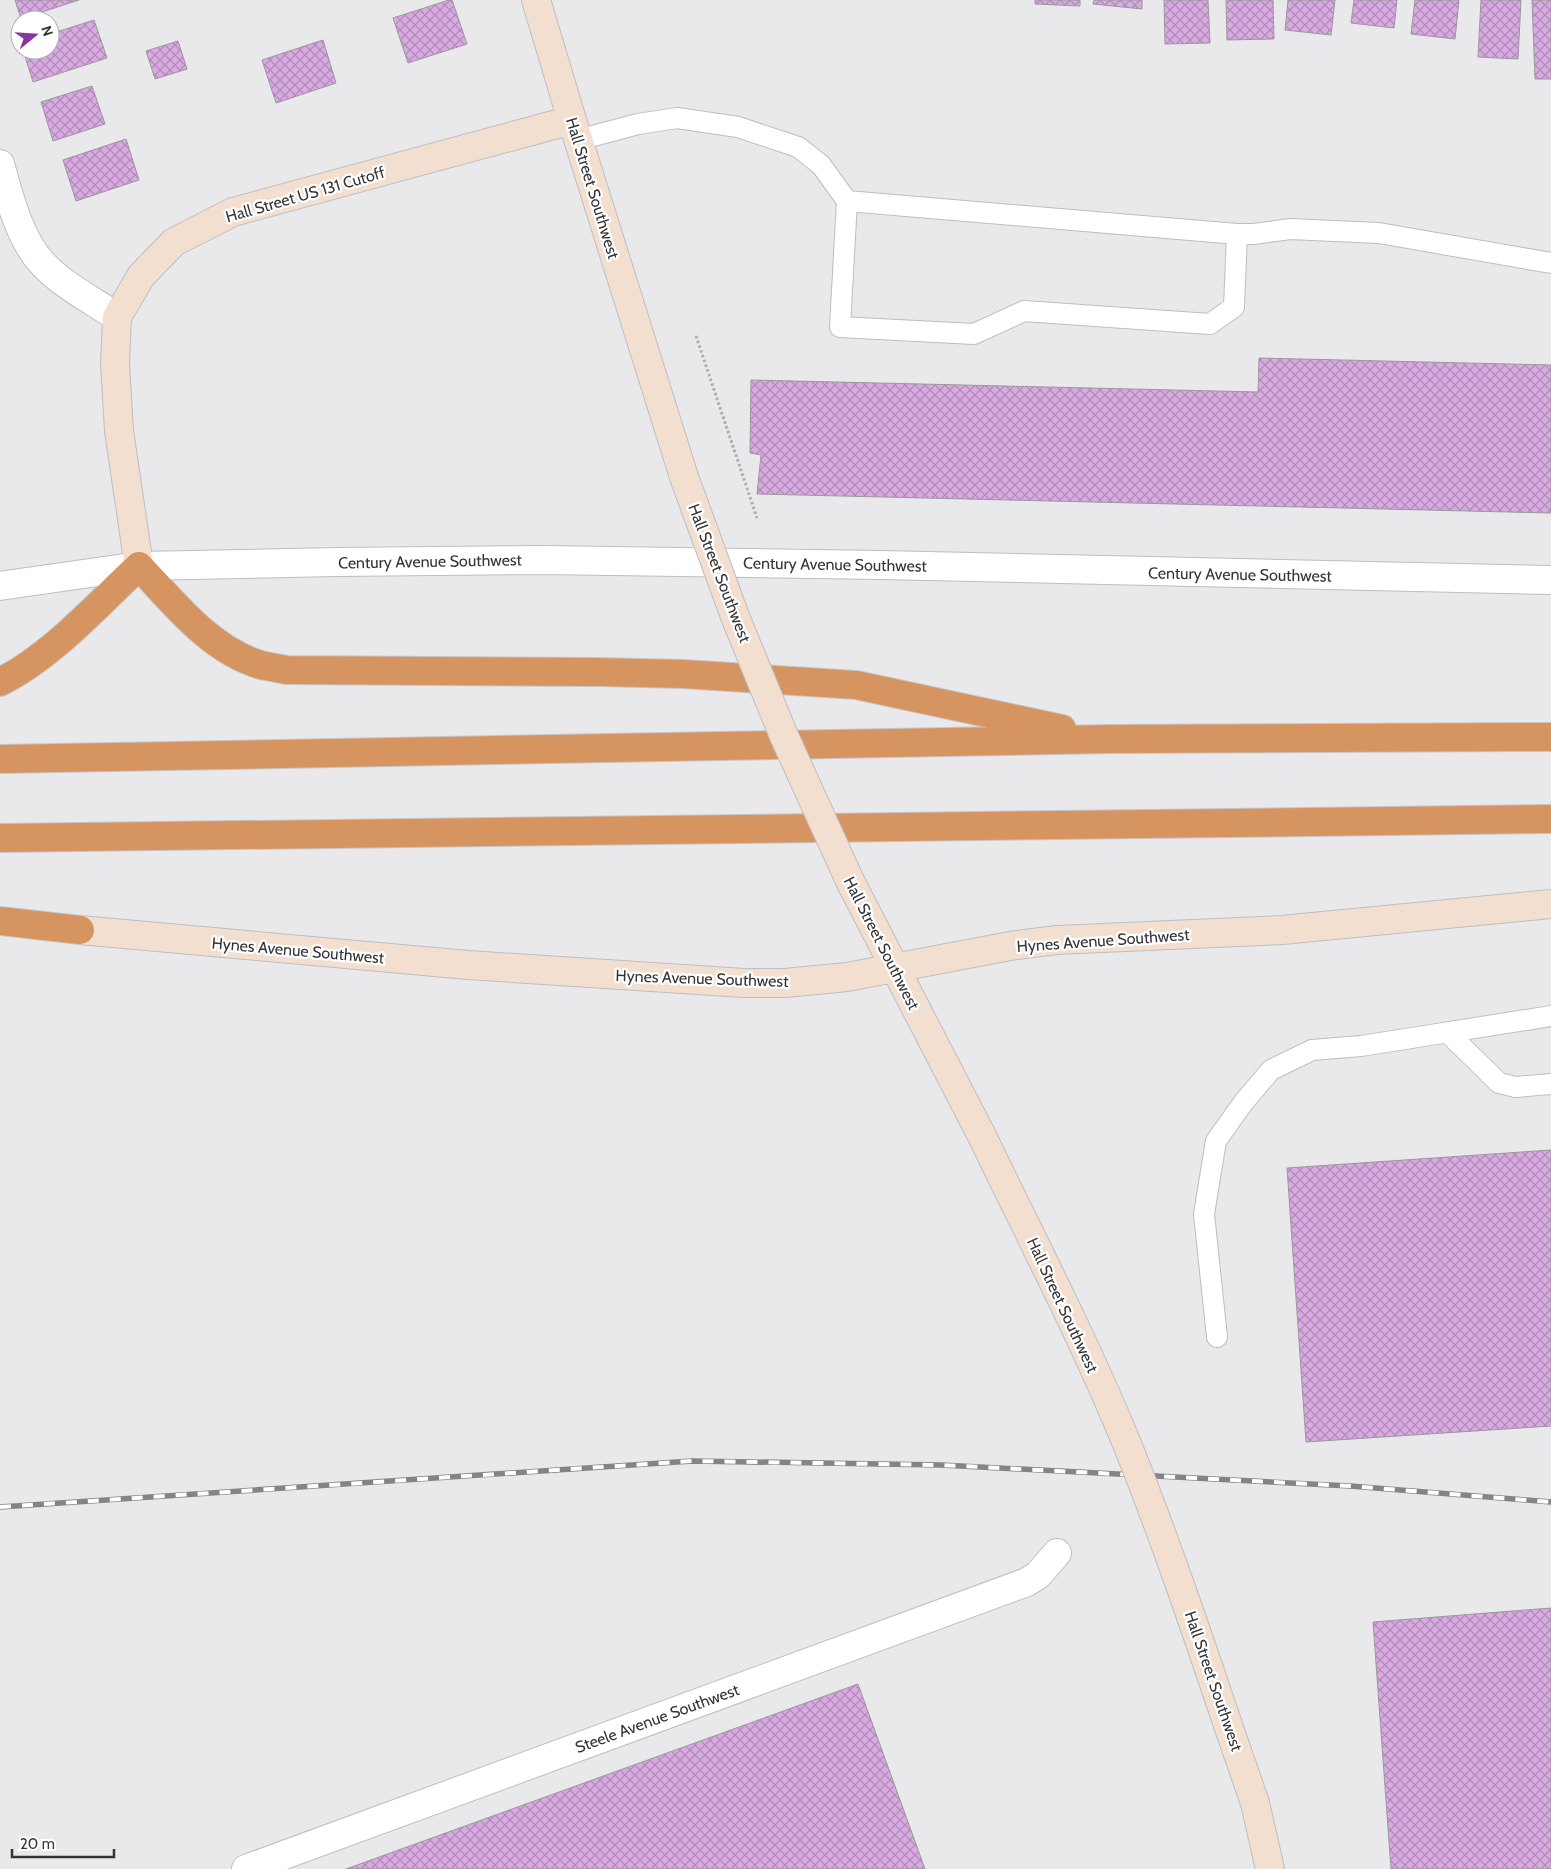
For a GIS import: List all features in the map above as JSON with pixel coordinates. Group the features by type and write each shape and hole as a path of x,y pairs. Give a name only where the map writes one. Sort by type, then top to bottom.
{"highway":[{"path":"0,682 31,664 139,566 193,623 214,640 253,662 287,670 625,672 856,685 1110,739"},
{"path":"0,759 1110,739 1551,737"},
{"path":"0,838 1551,819"},
{"path":"0,922 80,930"}],"main road":[{"name":"Hall Street Southwest","path":"536,0 684,477 740,628 784,736 851,883 982,1136 1093,1366 1126,1443 1186,1597 1255,1803 1270,1869"},
{"name":"Hall Street US 131 Cutoff","path":"139,566 119,431 114,364 117,316 141,276 174,242 233,212 575,130"},
{"name":"Hynes Avenue Southwest","path":"80,930 468,965 744,983 815,981 847,977 1010,946 1057,940 1282,930 1551,904"}],"street":[{"path":"0,164 27,242 42,263 64,281 117,316"},
{"name":"Century Avenue Southwest","path":"0,586 139,566 544,560 880,565 1551,580"},
{"name":"Hynes Avenue Southwest","path":"0,930 80,930"},
{"name":"Steele Avenue Southwest","path":"246,1869 1027,1582 1047,1567 1058,1552"}],"lane":[{"path":"575,130 677,118 738,127 798,147 821,165 847,201 840,327 974,334 1024,311 1210,324 1234,308 1237,234"},
{"path":"847,201 1237,234 1254,234 1290,229 1379,233 1551,263"},
{"path":"1217,1337 1204,1214 1216,1141 1243,1103 1272,1070 1312,1050 1361,1046 1551,1016"},
{"path":"1448,1033 1499,1083 1516,1087 1551,1084"}],"path":[{"path":"696,336 757,518"}],"building":[{"path":"15,0 79,0 48,10 18,10"},
{"path":"452,0 467,44 408,63 393,18"},
{"path":"1035,0 1080,0 1080,6 1035,4"},
{"path":"1094,0 1142,0 1142,9 1093,4"},
{"path":"1164,0 1208,0 1210,43 1165,44"},
{"path":"1226,0 1273,0 1274,39 1227,40"},
{"path":"1288,0 1335,0 1331,35 1285,30"},
{"path":"1354,0 1397,0 1394,28 1351,23"},
{"path":"1415,0 1459,0 1455,39 1411,34"},
{"path":"1481,0 1521,0 1518,59 1478,57"},
{"path":"1532,0 1551,0 1551,79 1535,79"},
{"path":"94,20 107,58 33,82 26,60 60,60 60,31"},
{"path":"323,40 336,83 276,103 262,60"},
{"path":"178,41 187,69 155,79 146,51"},
{"path":"92,86 105,124 53,141 41,102"},
{"path":"126,139 139,180 76,201 63,160"},
{"path":"1259,358 1551,365 1551,513 757,494 761,455 750,453 751,380 1258,392"},
{"path":"1551,1150 1551,1426 1306,1442 1287,1168"},
{"path":"1551,1608 1551,1869 1391,1869 1373,1622"},
{"path":"858,1684 925,1869 346,1869"}],"railway":[{"path":"0,1507 692,1461 941,1465 1350,1486 1551,1502"}]}
